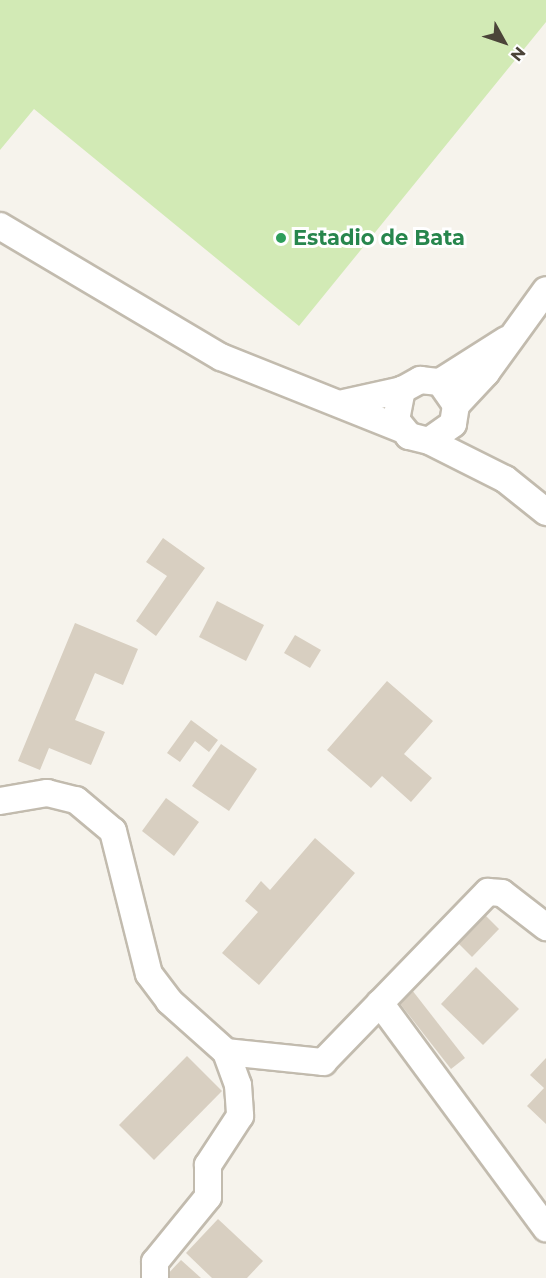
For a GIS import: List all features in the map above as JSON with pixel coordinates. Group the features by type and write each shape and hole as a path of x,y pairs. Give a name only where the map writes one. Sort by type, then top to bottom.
{"street":[{"path":"0,226 221,357 273,381 344,403 402,429 419,440 429,441 505,479 546,512"},
{"path":"429,441 448,431 456,410 486,373 506,340 546,290"},
{"path":"344,403 402,390 420,380 440,382 506,340"},
{"path":"440,382 456,410 505,479"},
{"path":"402,390 395,410 402,429"},
{"path":"0,801 47,793 76,800 113,831 149,974 169,1000 226,1052 238,1085 240,1116 208,1166 208,1197 155,1262 155,1278"},
{"path":"226,1052 316,1065 488,892 502,893 546,927"},
{"path":"380,1003 546,1228"}],"green space":[{"name":"Estadio de Bata","path":"0,0 546,0 546,22 299,326 34,109 0,150"}],"building":[{"path":"163,538 205,568 156,636 136,621 167,576 146,562"},
{"path":"217,601 264,625 246,661 199,637"},
{"path":"75,623 138,649 123,685 95,673 75,720 105,732 91,765 49,748 40,770 18,761"},
{"path":"295,635 321,650 310,668 284,653"},
{"path":"387,681 433,721 404,754 432,778 411,802 382,776 371,788 327,750"},
{"path":"191,720 218,740 209,752 195,741 180,762 167,753"},
{"path":"221,744 257,769 229,811 192,786"},
{"path":"166,798 199,822 174,856 142,831"},
{"path":"315,838 355,873 259,985 222,953 258,912 245,901 261,881 270,890"},
{"path":"484,914 499,929 472,957 457,942"},
{"path":"476,967 519,1009 483,1045 441,1004"},
{"path":"412,990 465,1058 451,1069 398,1001"},
{"path":"187,1056 222,1091 154,1160 119,1125"},
{"path":"546,1058 546,1124 527,1106 544,1088 530,1075"},
{"path":"218,1219 263,1261 247,1278 212,1278 186,1253"},
{"path":"181,1260 201,1278 164,1278"}],"place":[{"name":"Estadio de Bata","path":"281,238"}]}
